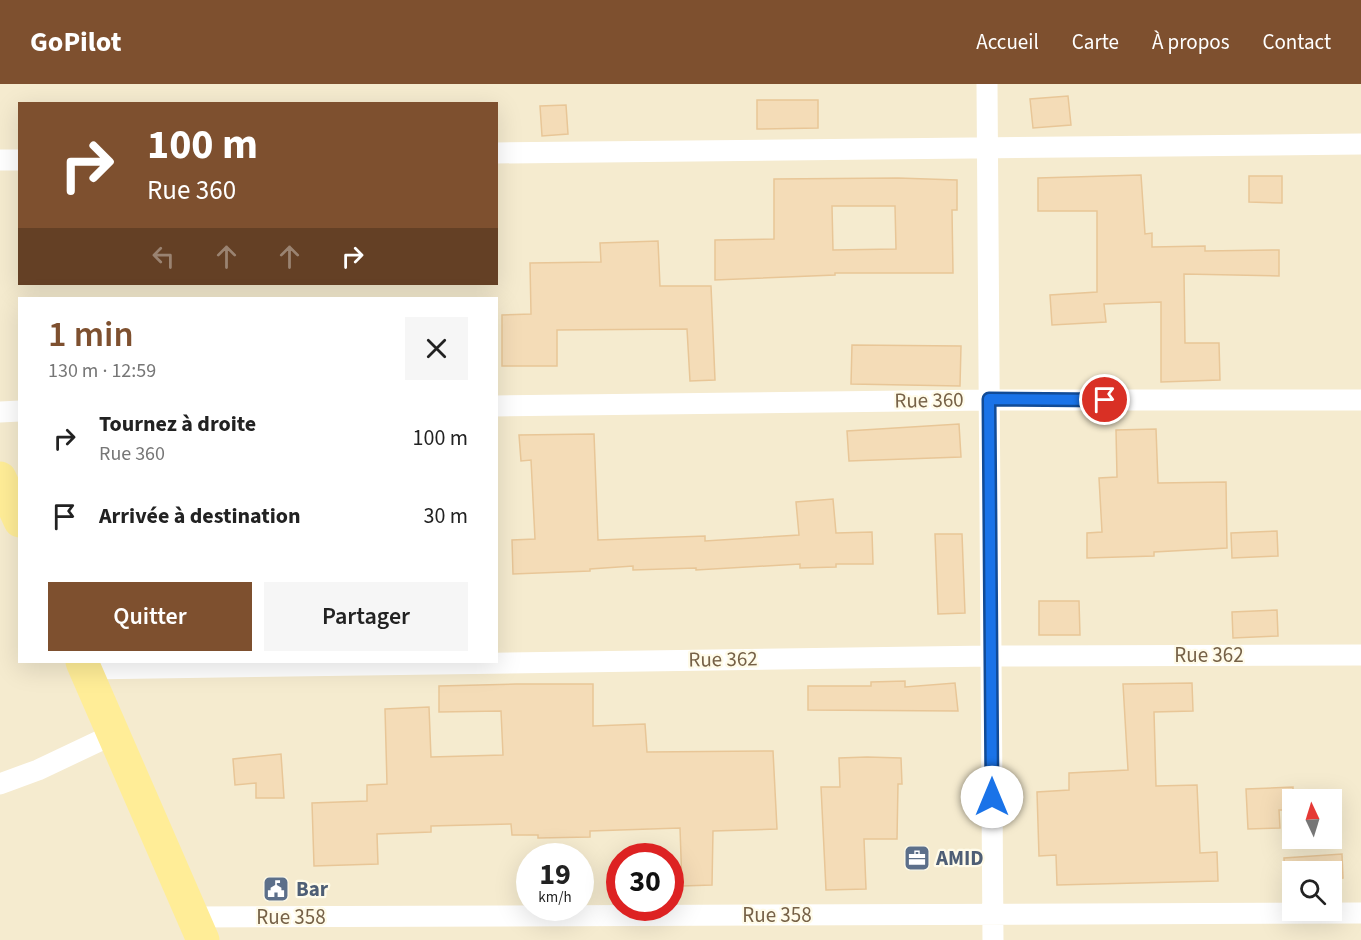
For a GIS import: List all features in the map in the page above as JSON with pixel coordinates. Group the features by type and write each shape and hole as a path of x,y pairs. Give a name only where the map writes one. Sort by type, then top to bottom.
{"main road":[{"path":"0,478 18,517"},
{"path":"84,665 197,929"}],"street":[{"path":"987,84 993,940"},
{"path":"498,153 987,146 1361,144"},
{"path":"0,160 18,160"},
{"name":"Rue 360","path":"498,405 989,399 1361,400"},
{"path":"0,412 18,411"},
{"name":"Rue 362","path":"498,661 1361,655"},
{"name":"Rue 362","path":"84,665 286,663"},
{"path":"0,784 38,770 114,734"},
{"name":"Rue 358","path":"197,929 993,915 1361,913"}],"shaded area":[{"path":"0,84 1361,84 1361,940 0,940"}],"building":[{"path":"1068,96 1071,125 1033,128 1030,99"},
{"path":"757,100 818,100 818,128 757,129"},
{"path":"566,105 568,134 542,136 540,106"},
{"path":"1141,175 1145,234 1152,233 1152,247 1205,246 1205,251 1279,250 1279,276 1184,274 1185,343 1219,343 1220,380 1161,382 1161,302 1104,304 1106,322 1052,325 1050,295 1097,292 1097,211 1038,211 1038,178"},
{"path":"1249,176 1282,176 1282,203 1249,202"},
{"path":"774,179 957,180 957,210 952,210 953,273 835,273 835,275 715,280 715,240 774,239","holes":["832,206 895,206 896,249 833,250"]},
{"path":"658,241 660,286 711,286 715,380 690,381 687,329 557,330 557,366 502,366 502,315 531,314 530,263 601,262 600,243"},
{"path":"852,345 961,346 960,386 851,384"},
{"path":"959,424 961,457 849,461 847,431"},
{"path":"1156,429 1158,483 1226,482 1227,548 1154,552 1154,556 1087,558 1087,533 1102,532 1099,478 1117,477 1116,430"},
{"path":"594,434 598,540 705,536 705,541 799,535 796,502 833,499 836,533 872,532 873,564 836,564 836,567 800,568 800,564 696,570 696,568 633,570 633,566 590,569 590,571 513,574 512,540 535,539 531,460 521,461 519,435"},
{"path":"1277,531 1278,556 1232,558 1231,533"},
{"path":"935,534 962,534 965,613 938,614"},
{"path":"1039,601 1079,601 1080,635 1039,635"},
{"path":"1277,610 1278,636 1233,638 1232,612"},
{"path":"905,681 905,687 955,683 958,711 808,710 808,686 871,686 871,682"},
{"path":"1192,683 1193,711 1154,712 1156,786 1197,785 1200,853 1217,852 1218,881 1057,885 1056,855 1039,856 1037,792 1069,790 1069,773 1128,770 1123,684"},
{"path":"593,684 593,726 645,724 647,752 773,751 777,829 713,831 712,885 684,886 684,843 681,843 680,828 590,831 590,837 538,838 538,835 512,835 511,824 431,826 431,832 377,834 378,864 314,866 312,803 367,801 367,785 387,784 385,709 429,707 431,757 503,755 501,711 439,712 439,686"},
{"path":"281,754 284,798 256,798 256,783 235,785 233,759"},
{"path":"839,758 901,758 902,784 898,784 897,839 864,839 866,889 826,890 821,787 840,787"},
{"path":"1293,787 1293,789 1282,789 1282,810 1279,810 1280,828 1248,829 1246,789"},
{"path":"1342,854 1343,878 1342,861 1284,861 1284,858"}],"place":[{"name":"AMID","path":"917,858"},
{"name":"Bar","path":"276,889"}],"route":[{"path":"992,797 989,399 1105,400"}]}
